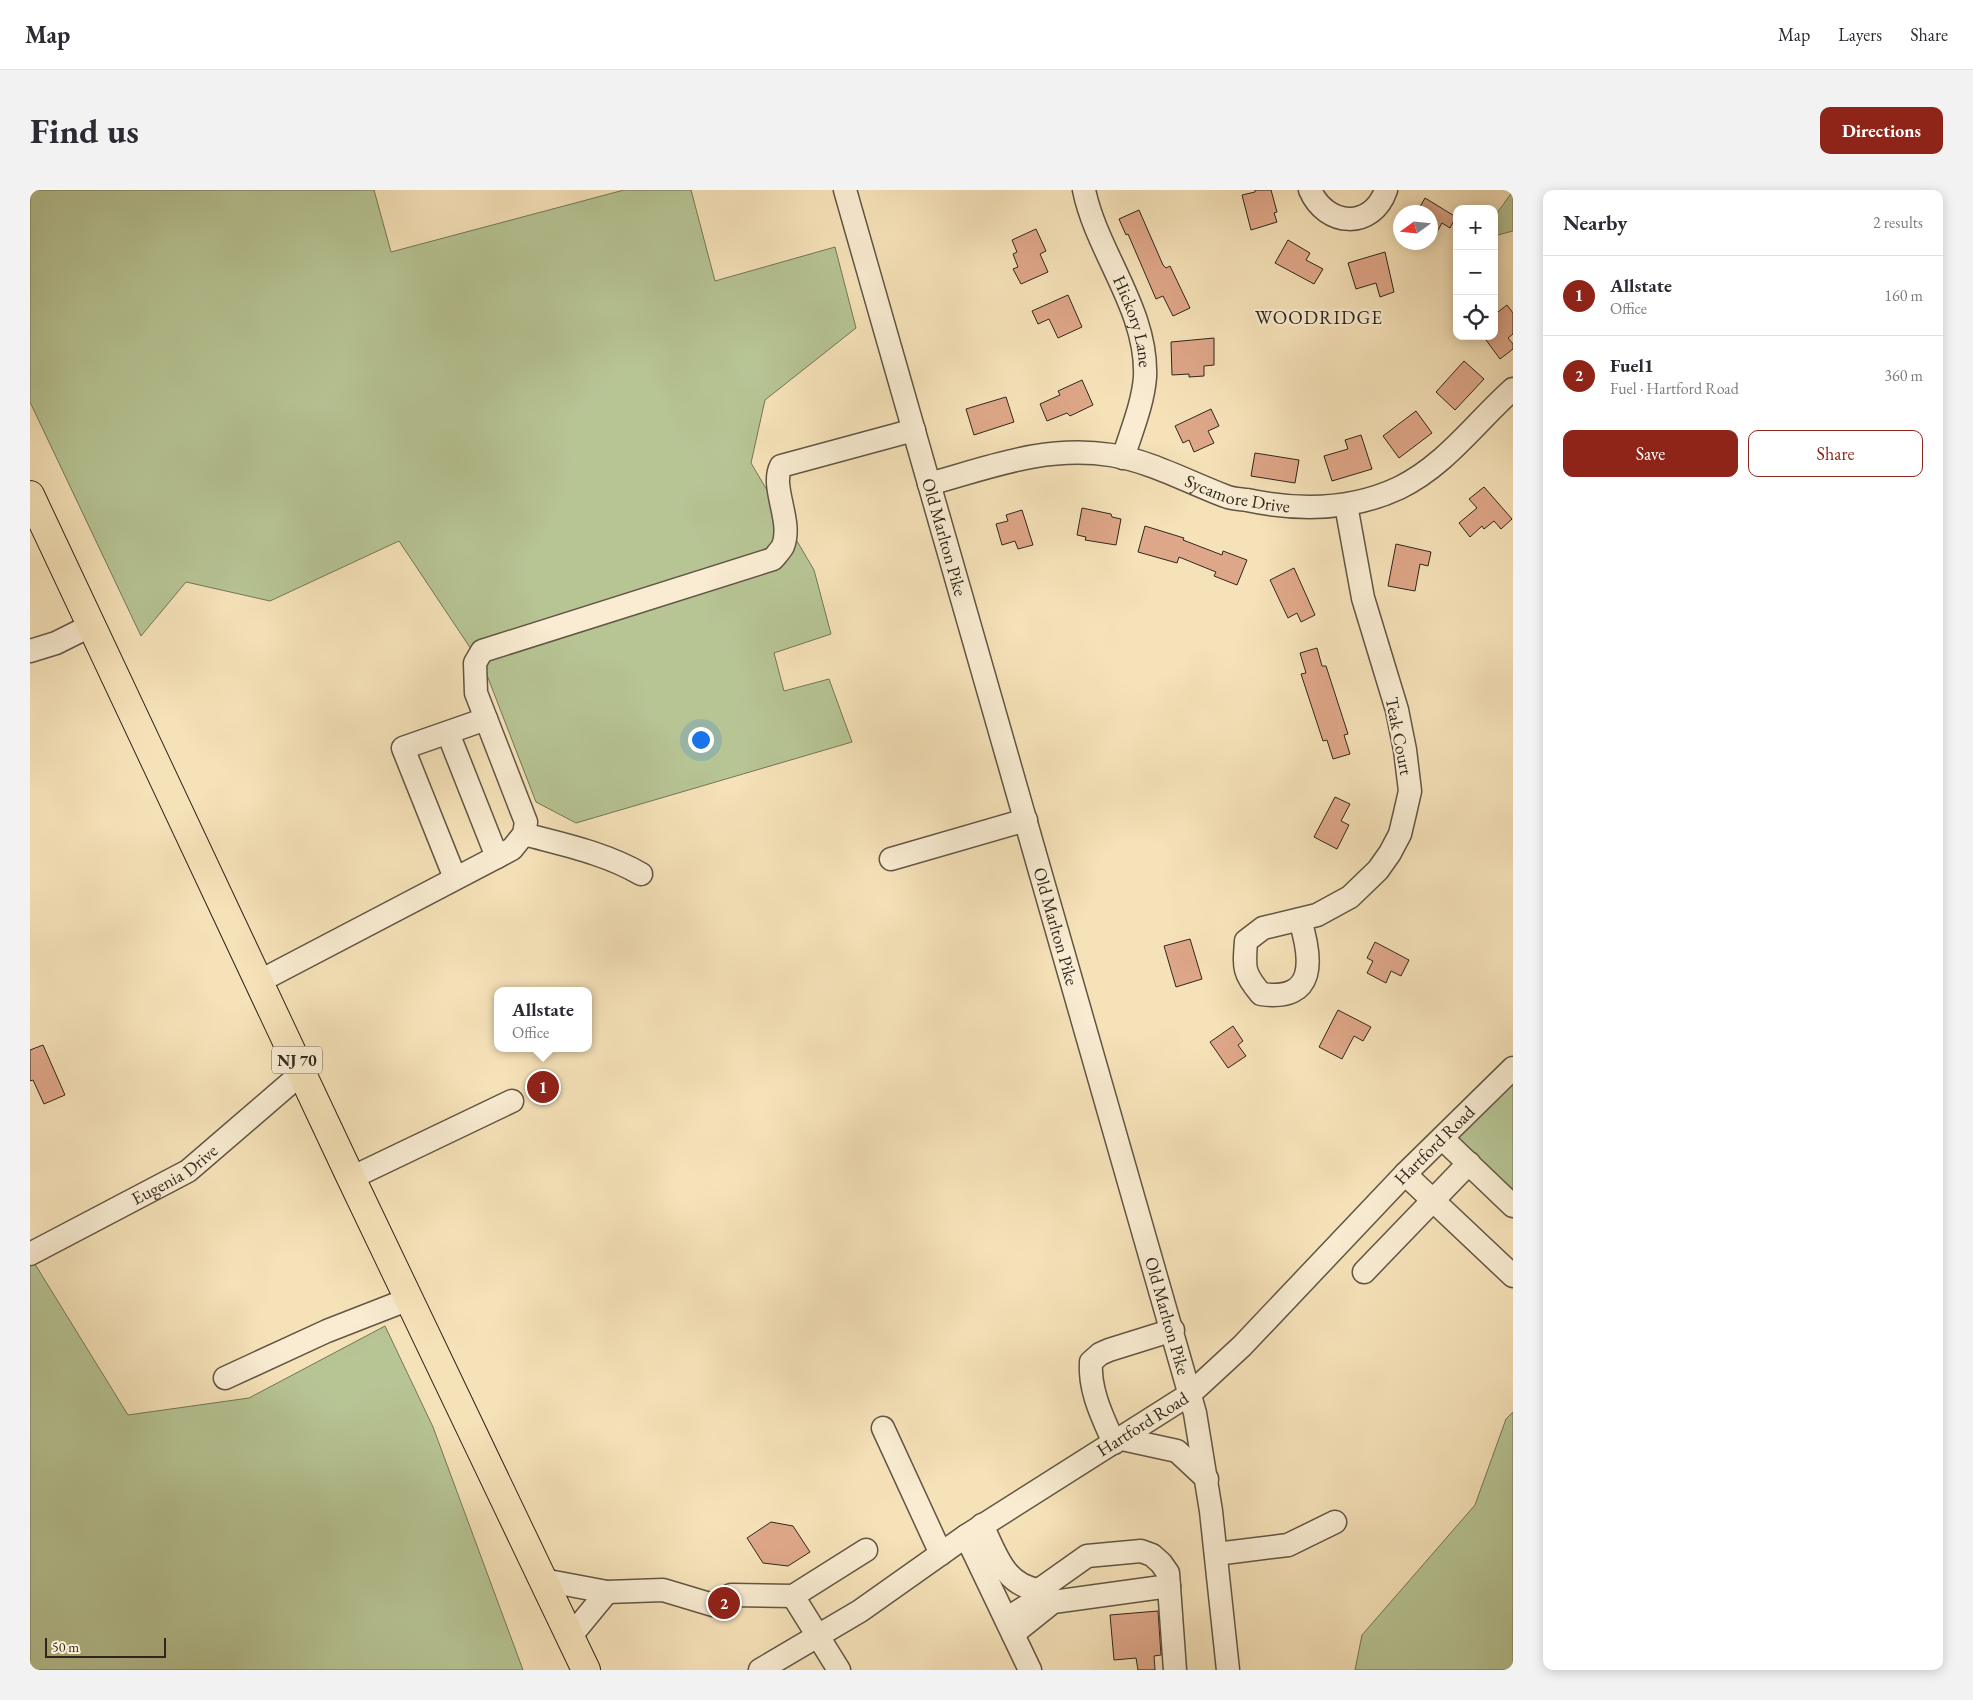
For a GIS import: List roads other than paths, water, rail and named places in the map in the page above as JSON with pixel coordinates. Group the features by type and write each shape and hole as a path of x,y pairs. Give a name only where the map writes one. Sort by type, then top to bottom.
{"highway":[{"name":"NJ 70","path":"30,495 303,1072 351,1178 586,1670"}],"street":[{"name":"Old Marlton Pike","path":"845,190 1190,1394 1207,1479 1228,1670"},
{"name":"Hickory Lane","path":"1084,190 1094,223 1138,330 1143,353 1145,376 1142,399 1124,458"},
{"path":"1310,190 1316,203 1330,215 1349,220 1368,215 1382,202 1386,190"},
{"name":"Sycamore Drive","path":"929,484 1038,454 1092,453 1124,458 1227,497 1287,507 1346,505 1381,496 1417,478 1450,452 1513,389"},
{"path":"260,981 512,849 524,834 526,822 476,694 475,663 482,651 773,559 783,545 786,524 778,471 781,466 914,430"},
{"name":"Teak Court","path":"1300,920 1334,907 1350,897 1378,870 1400,834 1410,791 1397,710 1363,598 1346,505"},
{"path":"30,651 56,643 92,625"},
{"path":"455,878 403,748 486,719"},
{"path":"448,733 496,857"},
{"path":"891,859 1026,820"},
{"path":"524,834 586,850 621,863 641,874"},
{"name":"Hartford Road","path":"760,1670 860,1611 974,1531 1190,1394 1242,1346 1405,1174 1443,1139 1513,1068"},
{"name":"Eugenia Drive","path":"30,1254 188,1171 303,1072"},
{"path":"351,1178 512,1101"},
{"path":"1443,1139 1513,1206"},
{"path":"1364,1272 1469,1163"},
{"path":"1405,1174 1513,1276"},
{"path":"225,1378 327,1331 409,1299"},
{"path":"1173,1330 1110,1350 1100,1354 1091,1362 1090,1370 1097,1403 1118,1441 1177,1451 1207,1479"},
{"path":"883,1428 941,1554"},
{"path":"1216,1554 1288,1544 1335,1522"},
{"path":"974,1531 1008,1576 1027,1588 1048,1591 1169,1586"},
{"path":"974,1531 1009,1627 1030,1670"},
{"path":"543,1580 607,1592 663,1590 722,1600 793,1596 866,1550"},
{"path":"1009,1627 1030,1604 1048,1591 1086,1556 1141,1551 1152,1555 1168,1573 1175,1670"},
{"path":"570,1636 607,1592"},
{"path":"793,1596 839,1670"}],"place":[{"name":"Allstate","path":"543,1087"},
{"name":"Fuel1","path":"724,1603"}],"district":[{"name":"WOODRIDGE","path":"1319,317"}]}
